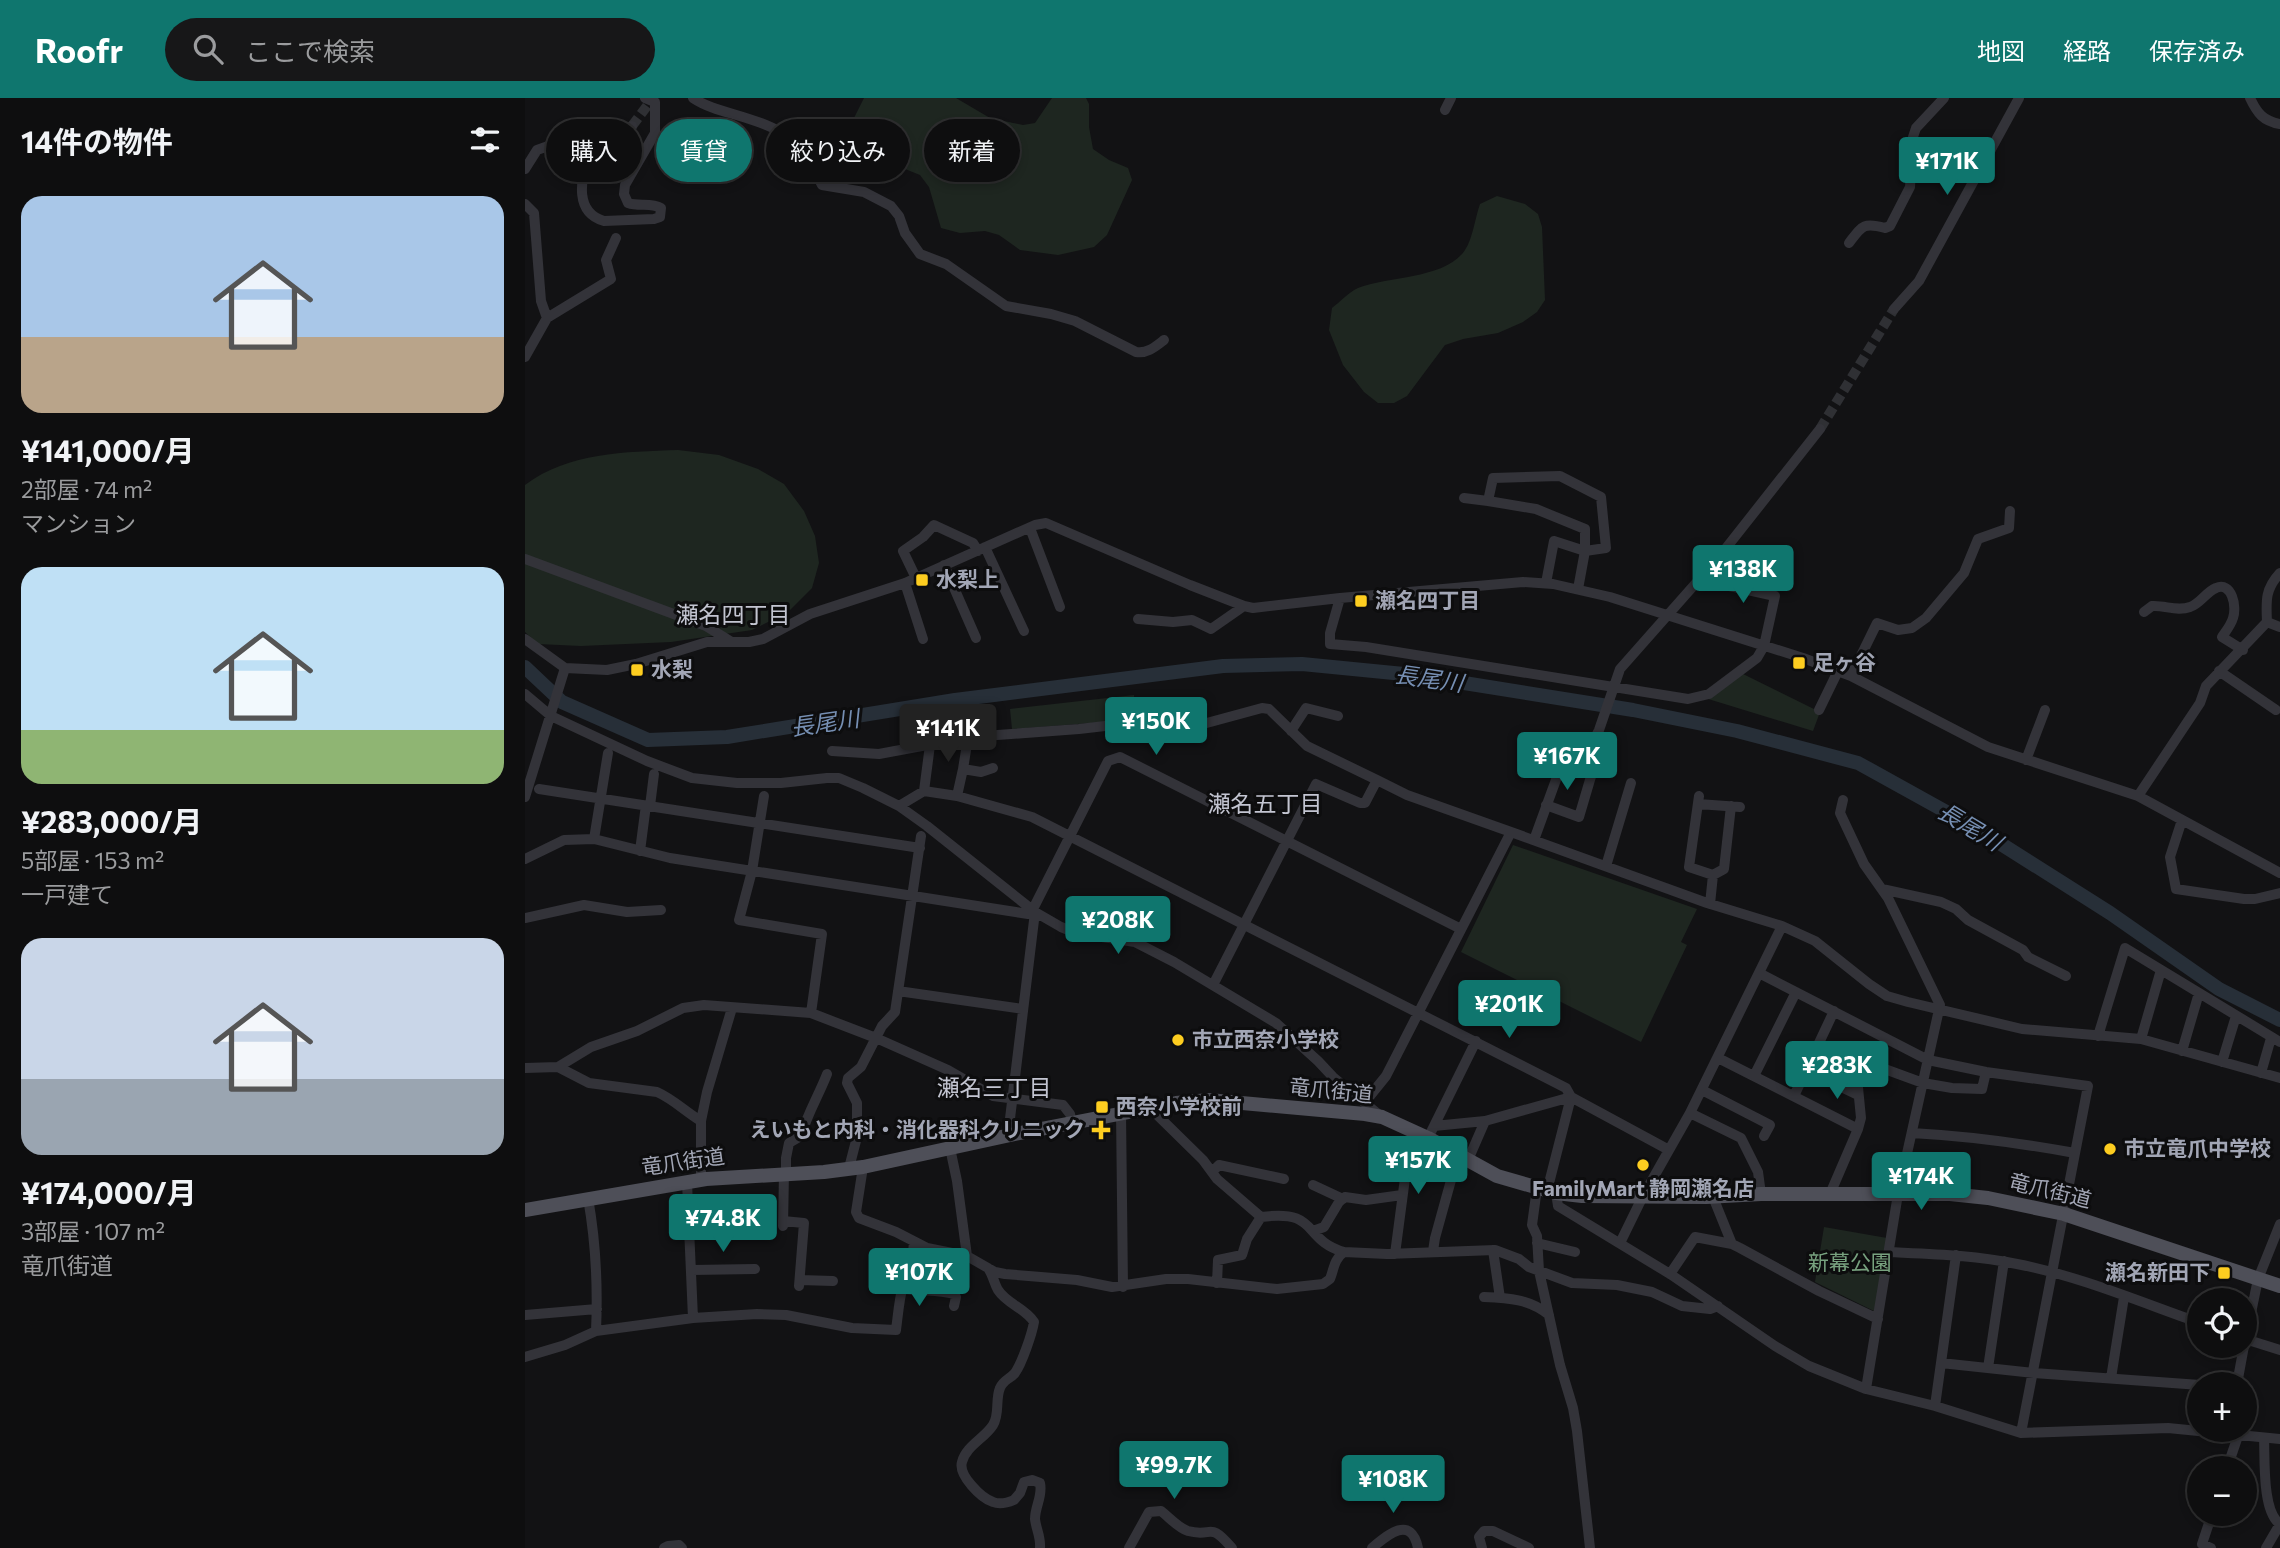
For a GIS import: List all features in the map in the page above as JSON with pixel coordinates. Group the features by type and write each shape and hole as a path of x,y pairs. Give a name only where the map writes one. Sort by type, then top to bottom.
{"main road":[{"name":"竜爪街道","path":"525,1210 694,1181 856,1168 1121,1112 1209,1100 1382,1117 1425,1133 1497,1175 1547,1190 1582,1196 1949,1194 1988,1198 2064,1213 2280,1286"}],"street":[{"path":"642,156 655,133 655,102 645,98"},
{"path":"693,98 757,121 789,136 809,158 822,185 864,192 879,198 899,216 905,233 920,254 946,264 1006,306 1075,321 1136,352 1150,350 1164,340"},
{"path":"1445,110 1451,98"},
{"path":"1849,243 1864,226 1890,226 1910,187 1916,128 1944,98"},
{"path":"1894,309 1919,281 2019,98"},
{"path":"2250,98 2257,113 2265,120 2280,124"},
{"path":"525,169 537,150 546,147"},
{"path":"583,182 582,201 596,219 604,221 660,217 661,208 657,205 628,203 624,194 627,182"},
{"path":"525,204 534,213 541,301 547,318"},
{"path":"525,357 547,318 611,279 606,260 616,238"},
{"path":"1534,840 1556,775 1565,762 1594,740 1620,669 1734,538 1820,429"},
{"path":"1488,501 1493,478 1560,476 1601,497 1605,548 1585,551 1554,541 1546,583"},
{"path":"1464,498 1536,509 1585,529 1585,551 1578,589"},
{"path":"1851,676 1877,623 1898,630 1912,628 1926,618 1964,573 1978,539 2009,528 2010,511"},
{"path":"525,639 563,673 621,668 697,645 763,639 810,614 911,580 1046,523 1244,607 1523,582 1546,583 1610,597 1851,676 1988,747 2138,796 2280,873"},
{"path":"923,639 903,551 923,537 934,525 973,542 981,549 1024,631"},
{"path":"1030,528 1060,607"},
{"path":"525,559 706,626 730,641"},
{"path":"944,565 976,638"},
{"path":"2138,796 2200,703 2206,686 2267,622 2269,584 2280,573"},
{"path":"1340,598 1330,632 1330,644 1366,647 1688,699 1709,694 1757,658 1764,646 1775,596 1699,579"},
{"path":"2144,612 2152,606 2179,609 2192,607 2213,589 2219,586 2226,588 2232,594 2235,611 2233,621 2222,637 2243,650"},
{"path":"1138,619 1173,622 1192,620 1212,629 1244,607"},
{"path":"2267,622 2280,627"},
{"path":"1819,710 1838,671"},
{"path":"2219,671 2276,710"},
{"path":"525,797 563,673"},
{"path":"525,694 552,713 647,761 692,778 737,783 781,783 839,778 863,788 899,806 1034,910 1061,927 1076,933 1135,942 1174,961 1276,1023 1333,1077 1382,1117"},
{"path":"832,751 879,754 968,738 1157,720 1203,724 1262,708 1269,709 1317,753 1407,795 1710,904 1782,926 1815,941 1887,996 2022,1029 2141,1040 2280,1079"},
{"path":"1291,730 1306,708 1338,716"},
{"path":"2027,760 2045,710"},
{"path":"957,796 968,738"},
{"path":"924,791 930,745"},
{"path":"594,839 608,752"},
{"path":"1008,1135 1034,910 1108,761 1120,757 1461,929"},
{"path":"1546,805 1579,817 1592,773 1565,762"},
{"path":"964,769 981,772 993,768"},
{"path":"640,851 654,775"},
{"path":"1213,985 1316,784 1365,803 1377,780"},
{"path":"1606,866 1631,783"},
{"path":"538,789 920,848"},
{"path":"899,806 924,791 957,796 1032,817 1566,1088 1571,1097 1669,1150"},
{"path":"764,796 753,871 739,920 822,934 811,1013"},
{"path":"1699,800 1735,807 1724,869 1713,875 1689,867 1699,800"},
{"path":"1843,800 1840,813 1864,864 1888,898 1940,1005 1898,1194 1866,1389"},
{"path":"2182,820 2170,857 2176,890 2244,899 2280,893"},
{"path":"1365,1102 1386,1076 1511,832"},
{"path":"921,835 895,1012 882,1026 861,1067 848,1078 847,1083 857,1103 856,1212 859,1218 896,1232 927,1248 967,1256 995,1272 1077,1280 1112,1287 1166,1279 1277,1289 1323,1284 1331,1279 1338,1256 1343,1252"},
{"path":"525,859 564,840 594,839 670,858 1028,914 1034,910"},
{"path":"1710,904 1713,875"},
{"path":"1882,889 1941,902 1956,909 1968,920 2024,950 2028,957 2066,976"},
{"path":"525,918 584,905 627,912 661,910"},
{"path":"1620,1243 1702,1090 1782,926"},
{"path":"2098,1036 2125,948 2276,1040 2262,1073"},
{"path":"2141,1040 2161,970"},
{"path":"1759,973 1928,1060 1986,1072 2088,1086 2021,1433"},
{"path":"898,991 1023,1009"},
{"path":"1754,1076 1796,992"},
{"path":"2182,1051 2199,993"},
{"path":"558,1067 591,1046 637,1031 683,1008 704,1004 811,1013 949,1070 993,1096 1063,1105 1070,1114 1072,1124"},
{"path":"693,1318 694,1181 701,1121 731,1008"},
{"path":"1794,1096 1834,1011"},
{"path":"2222,1062 2236,1016"},
{"path":"1395,1254 1402,1195 1425,1133 1476,1041"},
{"path":"1718,1058 1858,1129"},
{"path":"525,1068 558,1067 589,1083 657,1091 701,1121"},
{"path":"1830,1194 1861,1118 1856,1067 1881,1068 1923,1083 1952,1088 1982,1089 1986,1072"},
{"path":"1806,1070 1858,1095"},
{"path":"827,1074 806,1118 801,1136 789,1143 783,1224 804,1223 799,1283 833,1281"},
{"path":"1702,1090 1770,1125 1764,1136"},
{"path":"1425,1133 1485,1121 1571,1097"},
{"path":"1571,1097 1547,1190 1532,1225 1537,1236 1539,1271 1577,1431 1590,1548"},
{"path":"1149,1107 1212,1172 1261,1217"},
{"path":"1121,1112 1123,1287"},
{"path":"1690,1113 1741,1138 1758,1172 1761,1194"},
{"path":"1433,1251 1434,1238 1463,1157 1485,1121"},
{"path":"1912,1133 1966,1135 2075,1153"},
{"path":"950,1147 967,1256"},
{"path":"1212,1172 1219,1165 1284,1179"},
{"path":"1313,1185 1343,1199 1353,1197 1366,1200 1402,1195"},
{"path":"1547,1190 1557,1206 1670,1274 1775,1346 1809,1366 1866,1389 1935,1406 2021,1433 2152,1428 2187,1430"},
{"path":"1713,1197 1732,1244"},
{"path":"588,1198 598,1288 596,1331"},
{"path":"1313,1231 1324,1227 1343,1199"},
{"path":"1217,1283 1218,1260 1241,1255 1247,1239 1261,1217 1282,1214 1304,1220 1329,1248 1343,1252 1395,1254 1493,1250 1572,1283 1617,1285 1652,1292 1682,1306 1710,1309 1718,1306"},
{"path":"2256,1288 2280,1225"},
{"path":"1670,1274 1695,1237 1732,1244 1819,1291 1878,1318"},
{"path":"525,1357 565,1345 596,1331 693,1318 786,1315 852,1328 896,1330 902,1288 912,1261 914,1242"},
{"path":"1537,1243 1575,1252"},
{"path":"1493,1250 1500,1298"},
{"path":"1889,1252 1956,1255 2053,1272 2187,1319"},
{"path":"1935,1406 1956,1255"},
{"path":"1988,1368 2004,1262"},
{"path":"986,1266 999,1290 1009,1301 1029,1314 1034,1322 1024,1357 1013,1375 1005,1380 1000,1388 996,1420 991,1429 966,1452 961,1462 961,1471 965,1479 996,1503 1014,1500 1024,1482 1031,1480 1040,1483 1040,1498 1035,1516 1041,1537 1040,1548"},
{"path":"692,1270 755,1269"},
{"path":"902,1288 922,1292 934,1289 954,1294 954,1306"},
{"path":"1484,1297 1518,1299 1549,1315"},
{"path":"2111,1378 2124,1297"},
{"path":"525,1315 597,1309"},
{"path":"2257,1344 2280,1350"},
{"path":"1941,1363 2187,1384"},
{"path":"2257,1437 2280,1439"},
{"path":"2264,1438 2268,1500 2273,1517 2280,1524 2266,1548"},
{"path":"1129,1548 1149,1513 1161,1511 1188,1531 1211,1530 1219,1533 1232,1548"},
{"path":"2208,1526 2202,1544 2211,1548"},
{"path":"1372,1548 1393,1531 1402,1529 1416,1538 1418,1548"},
{"path":"1482,1548 1479,1536 1484,1531 1493,1531 1529,1548"},
{"path":"664,1548 679,1545 682,1548"}],"green space":[{"path":"864,98 956,98 995,119 924,119 924,180 920,175 910,171 910,119 854,119"},
{"path":"1052,98 1086,98 1089,104 1093,149 1128,168 1132,180 1107,235 1094,247 1058,255 1020,250 999,235 985,231 960,233 941,228 925,182 1020,182 1020,124 1035,123"},
{"path":"1497,196 1525,204 1538,214 1542,227 1545,300 1537,312 1523,322 1498,333 1445,345 1407,396 1394,403 1378,403 1364,392 1343,365 1329,330 1332,308 1358,288 1431,272 1456,259 1468,245 1480,204"},
{"path":"678,450 719,455 758,469 784,484 804,511 815,536 819,563 812,588 788,612 752,630 671,642 581,646 538,644 525,632 525,485 542,474 579,460 618,453"},
{"path":"1743,674 1820,712 1813,731 1705,698"},
{"path":"1134,695 1134,709 1118,717 1117,721 1012,729 1010,709"},
{"path":"1513,845 1697,909 1681,942 1687,945 1641,1042 1461,952"},
{"name":"新幕公園","path":"1824,1227 1887,1238 1876,1312 1815,1282"}],"waterway":[{"name":"長尾川","path":"525,667 562,702 648,740 727,737 955,700 1223,666 1302,664 1414,675 1633,710 1737,731 1858,763 1979,830 2110,913 2219,989 2280,1020"}],"tunnel":[{"path":"637,119 653,98"},
{"path":"1820,429 1894,309"}],"place":[{"name":"水梨上","path":"922,580"},
{"name":"瀬名四丁目","path":"1361,601"},
{"name":"足ヶ谷","path":"1799,663"},
{"name":"水梨","path":"637,670"},
{"name":"市立西奈小学校","path":"1178,1040"},
{"name":"西奈小学校前","path":"1102,1107"},
{"name":"えいもと内科・消化器科クリニック","path":"1101,1130"},
{"name":"市立竜爪中学校","path":"2110,1149"},
{"name":"FamilyMart 静岡瀬名店","path":"1643,1165"},
{"name":"瀬名新田下","path":"2224,1273"}],"district":[{"name":"瀬名四丁目","path":"733,615"},
{"name":"瀬名五丁目","path":"1265,804"},
{"name":"瀬名三丁目","path":"994,1088"}]}
